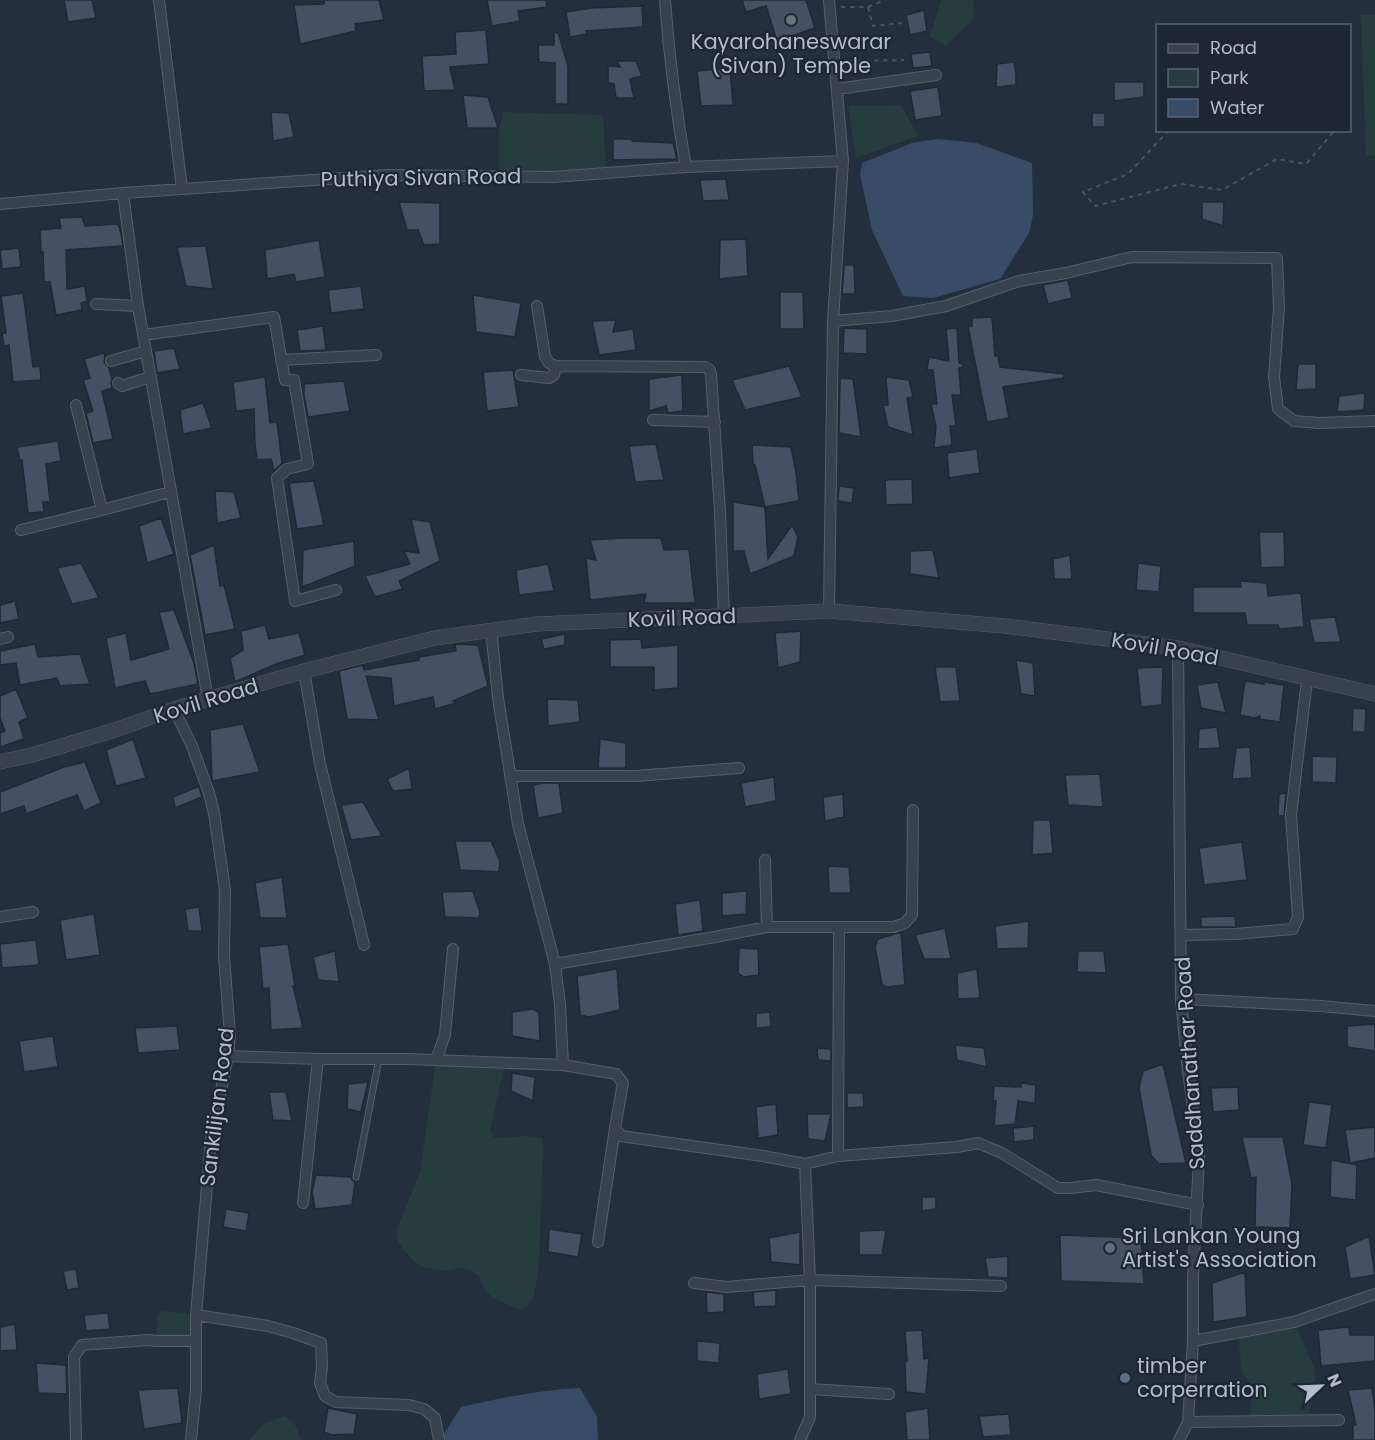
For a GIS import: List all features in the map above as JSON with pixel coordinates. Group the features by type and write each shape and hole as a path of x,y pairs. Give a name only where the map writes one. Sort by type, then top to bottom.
{"street":[{"path":"159,0 182,189"},
{"path":"665,0 676,108 686,167"},
{"path":"829,3 843,161 834,321 829,611"},
{"path":"837,89 936,75"},
{"name":"Puthiya Sivan Road","path":"0,204 123,193 388,175 553,177 686,167 843,161"},
{"path":"123,193 138,306 208,699"},
{"path":"834,321 892,316 946,306 1019,281 1066,273 1132,257 1277,258 1279,307 1274,377 1278,409 1294,421 1319,423 1375,421"},
{"path":"96,304 138,306"},
{"path":"537,306 545,356 549,363 556,366 705,367 709,369 715,422 724,616"},
{"path":"143,335 274,317 285,380 294,380 308,464 287,469 277,478 295,602 336,590"},
{"path":"111,361 146,351"},
{"path":"281,360 376,355"},
{"path":"521,375 549,378 554,375 556,366"},
{"path":"118,383 122,386 150,377"},
{"path":"76,405 102,510"},
{"path":"653,420 715,422"},
{"path":"21,530 170,492"},
{"name":"Kovil Road","path":"0,762 32,755 174,709 304,671 435,638 537,624 829,611 1005,626 1178,648 1375,694"},
{"path":"491,629 498,698 518,824 555,964 563,1065"},
{"path":"1178,648 1307,680 1375,694"},
{"name":"Saddhanathar Road","path":"1178,648 1181,999 1199,1158 1188,1422 1179,1440"},
{"path":"304,671 320,764 364,945"},
{"path":"1181,935 1236,934 1293,929 1298,917 1291,815 1307,680"},
{"name":"Sankilijan Road","path":"174,709 192,746 214,813 225,890 224,956 230,1036 211,1139 196,1315 196,1389 191,1440"},
{"path":"510,776 636,776 739,768"},
{"path":"555,964 767,927 894,927 905,924 912,915 913,810"},
{"path":"765,860 767,927"},
{"path":"0,917 33,912"},
{"path":"837,1156 839,927"},
{"path":"436,1060 445,1035 453,949"},
{"path":"1181,999 1375,1011"},
{"path":"228,1056 563,1065 616,1074 623,1083 598,1242"},
{"path":"303,1203 318,1059"},
{"path":"615,1128 621,1136 805,1164 837,1156 957,1147 978,1143 1002,1153 1058,1188 1096,1185 1198,1205"},
{"path":"800,1440 810,1417 810,1280 805,1164"},
{"path":"694,1283 727,1287 810,1280 1001,1286"},
{"path":"1193,1341 1294,1322 1375,1294"},
{"path":"196,1315 268,1326 321,1343 320,1383 325,1396 336,1402 410,1405 424,1409 435,1418 439,1440"},
{"path":"76,1440 74,1357 82,1345 148,1340 196,1341"},
{"path":"810,1389 889,1394"},
{"path":"1188,1422 1339,1420"}],"lane":[{"path":"356,1177 379,1059"}],"path":[{"path":"829,3 868,7 885,0"},
{"path":"868,7 873,26 902,23"},
{"path":"834,62 904,60"},
{"path":"1167,132 1128,174 1083,192 1095,206 1181,184 1222,190 1277,159 1306,164 1333,132"}],"green space":[{"path":"941,0 973,0 974,19 946,45 930,37"},
{"path":"1361,15 1375,15 1375,155 1366,156"},
{"path":"901,105 918,136 856,158 848,106"},
{"path":"503,112 603,115 606,172 499,176 499,131"},
{"path":"436,1060 505,1063 490,1131 495,1138 527,1136 542,1138 539,1263 534,1296 526,1308 515,1308 494,1298 484,1289 480,1277 469,1269 457,1268 447,1271 425,1268 405,1252 398,1241 397,1229 420,1172"},
{"path":"160,1311 196,1315 196,1341 156,1341"},
{"path":"1294,1322 1315,1370 1316,1385 1307,1420 1248,1421 1251,1389 1247,1378 1242,1374 1238,1333"},
{"path":"285,1416 296,1426 301,1440 250,1440 263,1424"}],"water":[{"path":"938,139 976,143 1032,163 1033,215 1029,233 1000,279 933,298 903,296 872,230 860,174 862,163 912,143"},
{"path":"580,1388 597,1417 598,1440 440,1440 461,1407 520,1395"}],"building":[{"path":"64,0 92,0 96,18 68,22"},
{"path":"324,0 379,0 384,20 355,24 356,31 300,44 294,5 324,4"},
{"path":"487,0 546,0 547,7 518,11 520,21 492,26"},
{"name":"Kayarohaneswarar (Sivan) Temple","path":"742,0 806,0 815,28 777,41 766,6 746,12"},
{"path":"642,6 643,27 586,31 587,34 570,37 566,12 592,8"},
{"path":"924,10 927,31 910,35 906,15"},
{"path":"486,30 489,64 450,67 455,90 424,91 422,56 456,54 455,32"},
{"path":"558,32 568,66 568,104 555,104 555,63 539,62 538,45 554,45 554,33"},
{"path":"930,52 932,66 913,68 911,54"},
{"path":"617,61 636,61 642,76 630,79 634,98 616,98 614,84 608,83 608,66 620,67"},
{"path":"1014,62 1016,85 996,87 997,64"},
{"path":"730,68 733,105 701,106 697,71"},
{"path":"1114,82 1144,82 1144,97 1114,101"},
{"path":"938,87 942,116 915,120 910,91"},
{"path":"463,95 488,97 498,128 467,128"},
{"path":"271,112 289,113 294,137 273,141"},
{"path":"1092,113 1105,113 1105,127 1092,127"},
{"path":"613,139 673,143 677,159 613,160"},
{"path":"726,179 729,200 703,201 700,180"},
{"path":"399,202 440,203 440,244 424,245 418,230 407,230"},
{"path":"1202,202 1224,202 1223,226 1202,219"},
{"path":"82,217 85,226 118,224 123,246 66,250 67,289 85,286 87,301 81,303 82,310 56,315 50,282 44,282 40,230 61,228 59,218"},
{"path":"746,239 748,276 719,279 720,240"},
{"path":"319,240 325,277 296,282 294,274 267,279 265,250"},
{"path":"206,246 213,289 186,286 177,247"},
{"path":"19,248 21,267 2,269 0,250"},
{"path":"844,265 854,265 855,294 842,294"},
{"path":"1068,280 1072,298 1048,304 1043,285"},
{"path":"361,286 364,309 331,313 328,290"},
{"path":"780,292 803,292 804,329 780,329"},
{"path":"23,293 33,367 40,366 41,380 13,382 9,345 4,346 2,333 6,333 1,296"},
{"path":"473,295 521,303 515,337 476,332"},
{"path":"992,317 995,356 998,356 1000,367 1064,374 1064,378 1003,387 1009,418 987,422 968,327 972,326 972,318"},
{"path":"616,320 613,332 633,329 636,350 599,355 592,321"},
{"path":"323,326 326,350 300,351 297,330"},
{"path":"844,328 867,329 867,354 843,353"},
{"path":"957,328 959,363 963,364 963,367 959,368 961,395 952,395 956,426 950,426 952,445 934,448 936,426 931,404 937,404 933,370 927,370 929,357 949,361 946,329"},
{"path":"174,348 180,369 157,373 154,351"},
{"path":"104,353 104,362 109,368 112,379 112,388 102,391 113,439 93,443 86,413 93,411 83,380 90,378 84,359"},
{"path":"1298,364 1316,364 1316,389 1296,390"},
{"path":"789,366 802,397 745,410 732,380"},
{"path":"513,370 519,407 487,411 483,372"},
{"path":"682,375 683,411 668,413 666,406 649,411 649,379"},
{"path":"265,377 270,423 277,422 282,463 274,471 271,459 257,460 254,409 236,411 233,382"},
{"path":"886,377 909,380 913,397 907,398 913,435 888,427 883,405 888,405"},
{"path":"840,378 853,379 861,437 839,433"},
{"path":"344,381 350,411 308,417 304,384"},
{"path":"1365,393 1364,410 1337,412 1339,396"},
{"path":"203,403 212,428 183,434 180,410"},
{"path":"58,441 61,461 46,464 50,502 43,502 44,512 28,513 22,460 20,461 17,447"},
{"path":"656,444 664,480 635,482 629,446"},
{"path":"752,445 791,447 799,501 765,507 755,465 753,465"},
{"path":"977,449 980,473 949,478 947,453"},
{"path":"912,479 913,504 886,505 885,480"},
{"path":"314,481 324,525 297,529 289,483"},
{"path":"839,486 854,488 852,503 838,501"},
{"path":"215,491 234,492 241,518 217,523"},
{"path":"733,502 765,507 768,559 792,525 798,537 794,556 750,574 744,551 733,551"},
{"path":"161,518 174,554 147,563 139,526"},
{"path":"411,519 430,522 440,561 399,581 403,589 375,597 365,576 410,564 404,551 419,553"},
{"path":"1259,532 1284,532 1285,567 1261,568"},
{"path":"661,538 664,550 689,549 695,603 644,603 646,594 590,600 586,558 596,560 590,540"},
{"path":"354,541 355,566 302,587 303,550"},
{"path":"214,545 220,586 224,585 235,629 205,635 190,555"},
{"path":"933,550 939,578 910,574 910,551"},
{"path":"1070,555 1072,579 1054,579 1053,559"},
{"path":"81,563 99,598 72,604 57,568"},
{"path":"1138,563 1161,566 1159,592 1136,590"},
{"path":"548,564 554,591 519,595 516,570"},
{"path":"1240,581 1267,583 1268,596 1301,593 1304,627 1279,629 1278,625 1247,625 1245,613 1193,613 1193,587 1241,587"},
{"path":"15,601 19,619 0,623 0,605"},
{"path":"174,610 194,663 198,684 150,694 145,681 115,688 106,638 126,633 131,660 169,649 159,612"},
{"path":"1335,617 1341,642 1314,643 1309,619"},
{"path":"265,625 269,639 299,633 305,655 276,664 235,682 230,658 243,650 241,631"},
{"path":"801,631 800,662 778,668 775,633"},
{"path":"565,634 565,645 544,649 541,639"},
{"path":"641,639 642,648 678,645 678,688 654,690 654,667 610,667 610,640"},
{"path":"35,644 38,657 80,654 90,684 60,686 57,678 20,685 16,663 0,665 0,651"},
{"path":"455,644 478,645 488,686 453,701 456,703 435,709 433,697 394,706 391,678 366,676 379,720 347,719 339,671 363,665 364,670 419,660 419,657 456,651"},
{"path":"1016,660 1033,663 1035,696 1021,694"},
{"path":"935,667 956,667 960,701 940,702"},
{"path":"1163,667 1162,705 1141,707 1137,668"},
{"path":"1245,681 1284,685 1280,722 1259,719 1260,716 1254,718 1240,715"},
{"path":"1218,682 1226,713 1201,708 1197,685"},
{"path":"16,689 28,718 19,722 24,739 0,747 0,733 5,731 0,718 0,696"},
{"path":"547,699 578,700 580,722 548,726"},
{"path":"1353,708 1366,709 1365,732 1352,732"},
{"path":"243,724 260,772 212,781 210,730"},
{"path":"1217,727 1220,748 1198,749 1199,729"},
{"path":"133,739 146,778 116,786 106,750"},
{"path":"600,739 626,743 626,768 598,768"},
{"path":"1250,747 1252,778 1232,779 1236,748"},
{"path":"1312,756 1337,757 1336,783 1312,782"},
{"path":"85,762 101,803 84,811 77,795 26,814 24,806 0,814 0,792 64,767"},
{"path":"409,768 412,789 393,791 387,779"},
{"path":"1100,774 1103,807 1068,805 1065,775"},
{"path":"774,777 776,801 745,807 741,783"},
{"path":"559,783 563,813 538,818 533,785"},
{"path":"199,786 202,797 175,808 173,797"},
{"path":"1286,793 1284,816 1278,816 1279,794"},
{"path":"843,794 844,817 825,821 823,797"},
{"path":"363,802 382,836 351,840 341,805"},
{"path":"1033,820 1050,820 1053,853 1032,855"},
{"path":"455,841 491,841 500,861 499,872 460,870"},
{"path":"1242,842 1247,880 1204,885 1199,848"},
{"path":"828,866 849,867 851,893 829,893"},
{"path":"282,877 287,918 260,918 255,883"},
{"path":"473,891 480,912 479,918 445,917 442,892"},
{"path":"747,891 746,914 722,916 722,893"},
{"path":"700,900 703,931 678,935 675,904"},
{"path":"199,907 202,931 188,931 185,909"},
{"path":"94,914 100,955 66,960 60,920"},
{"path":"1235,916 1236,927 1201,927 1201,917"},
{"path":"1029,921 1028,948 997,949 995,926"},
{"path":"945,928 951,959 924,959 915,935"},
{"path":"901,932 905,985 887,987 882,985 875,947 878,939"},
{"path":"36,940 39,965 2,968 0,944"},
{"path":"288,944 295,986 293,986 303,1028 271,1030 269,988 263,989 259,947"},
{"path":"739,948 758,949 759,975 744,977 738,973"},
{"path":"335,951 339,982 318,980 313,957"},
{"path":"1078,951 1104,951 1106,973 1077,972"},
{"path":"617,969 620,1010 589,1017 580,1015 577,976"},
{"path":"977,969 980,998 958,999 957,973"},
{"path":"533,1009 539,1013 540,1041 512,1036 512,1012"},
{"path":"770,1012 771,1027 756,1028 756,1013"},
{"path":"1375,1024 1375,1051 1347,1047 1347,1026"},
{"path":"177,1026 180,1050 138,1053 135,1028"},
{"path":"53,1036 58,1067 24,1072 19,1041"},
{"path":"955,1045 984,1048 987,1067 957,1060"},
{"path":"817,1048 831,1049 831,1061 818,1060"},
{"path":"1163,1064 1186,1163 1159,1164 1151,1155 1139,1088 1143,1071"},
{"path":"512,1073 535,1077 533,1101 511,1091"},
{"path":"368,1082 361,1112 347,1109 348,1084"},
{"path":"1021,1083 1036,1085 1035,1103 1018,1101 1015,1124 994,1126 996,1101 993,1101 994,1086 1021,1087"},
{"path":"1238,1087 1239,1110 1213,1112 1211,1088"},
{"path":"269,1092 286,1092 292,1121 273,1120"},
{"path":"847,1093 863,1093 864,1107 847,1108"},
{"path":"1309,1102 1332,1105 1326,1148 1303,1145"},
{"path":"776,1104 778,1135 758,1138 756,1107"},
{"path":"807,1114 831,1114 825,1141 808,1139"},
{"path":"1034,1126 1034,1140 1014,1142 1013,1128"},
{"path":"1375,1127 1375,1158 1350,1163 1345,1130"},
{"path":"1242,1137 1283,1137 1292,1184 1290,1228 1255,1227 1256,1177 1251,1178"},
{"path":"1331,1160 1357,1165 1356,1200 1330,1197"},
{"path":"316,1175 351,1177 355,1182 352,1205 315,1209 312,1192"},
{"path":"922,1197 936,1197 936,1209 922,1211"},
{"path":"226,1209 249,1213 246,1231 223,1227"},
{"path":"549,1229 582,1234 578,1257 548,1252"},
{"path":"886,1230 882,1255 859,1255 859,1231"},
{"path":"800,1232 800,1265 771,1262 769,1238"},
{"path":"1060,1235 1141,1238 1144,1284 1061,1281"},
{"path":"1369,1236 1375,1275 1350,1279 1345,1247"},
{"path":"1008,1256 1008,1278 988,1277 985,1258"},
{"path":"76,1269 79,1288 67,1290 63,1271"},
{"path":"1245,1272 1247,1317 1213,1322 1212,1283"},
{"path":"776,1290 776,1306 754,1307 753,1292"},
{"path":"706,1292 724,1294 724,1312 707,1313"},
{"path":"108,1313 110,1329 86,1331 84,1315"},
{"path":"15,1324 17,1350 0,1351 0,1327"},
{"path":"1349,1327 1350,1335 1375,1335 1375,1361 1321,1366 1318,1330"},
{"path":"922,1330 924,1359 929,1358 926,1394 906,1392 905,1331"},
{"path":"697,1341 720,1343 719,1363 697,1361"},
{"path":"36,1363 66,1365 67,1394 38,1393"},
{"path":"788,1369 791,1394 759,1399 757,1374"},
{"path":"178,1388 182,1423 144,1429 138,1390"},
{"path":"1372,1388 1375,1440 1353,1440 1353,1425 1356,1425 1348,1390"},
{"path":"328,1408 357,1414 354,1434 331,1435 324,1432"},
{"path":"928,1408 930,1440 907,1440 905,1412"},
{"path":"1009,1414 1011,1435 983,1437 979,1416"}],"place":[{"name":"Kayarohaneswarar (Sivan) Temple","path":"791,20"},
{"name":"Sri Lankan Young Artist's Association","path":"1110,1248"},
{"name":"timber corperration","path":"1125,1378"}]}
